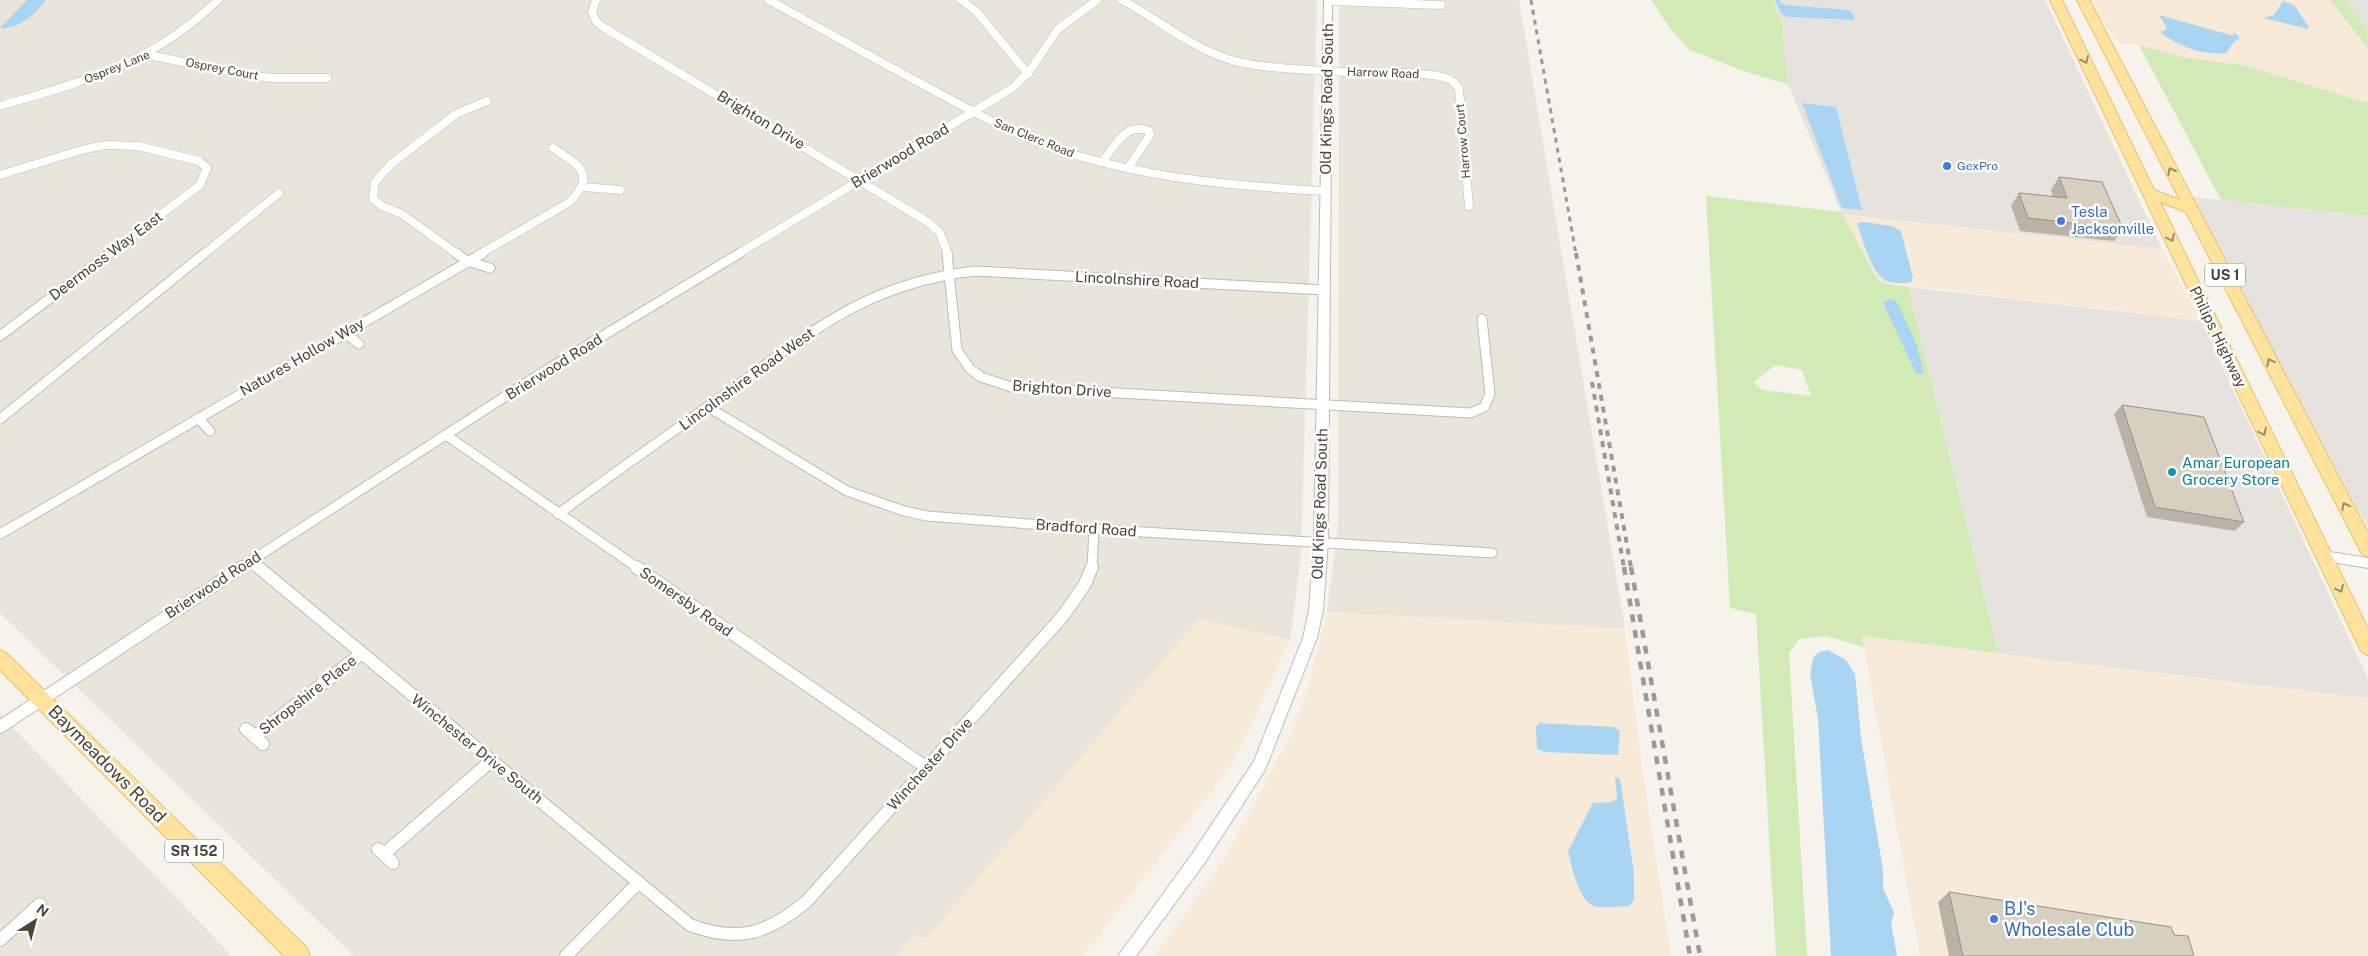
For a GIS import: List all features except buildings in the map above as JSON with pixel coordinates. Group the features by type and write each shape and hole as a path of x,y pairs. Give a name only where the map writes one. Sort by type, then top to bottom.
{"main road":[{"name":"Philips Highway","path":"2056,0 2088,36 2190,209 2368,549"},
{"name":"Philips Highway","path":"2083,0 2088,36 2150,193 2213,329 2368,647"},
{"path":"2150,193 2190,209"},
{"name":"Baymeadows Road","path":"0,658 299,956"}],"street":[{"name":"Osprey Lane","path":"0,106 86,80 149,54 188,29 218,0"},
{"name":"Brighton Drive","path":"596,0 592,12 596,21 603,27 917,214 940,234 947,248 957,350 970,369 981,377 995,383 1011,387 1470,413 1482,410 1488,403 1490,394 1482,319"},
{"name":"San Clerc Road","path":"769,0 973,112 1050,146 1103,162 1178,179 1226,185 1326,191"},
{"path":"961,0 976,11 1028,74"},
{"name":"Brierwood Road","path":"0,727 41,698 543,372 1014,87 1028,74 1055,34 1067,21 1097,0"},
{"name":"Harrow Road","path":"1122,0 1223,57 1240,62 1270,67 1327,71 1433,75 1451,80"},
{"path":"1328,0 1441,6"},
{"name":"Old Kings Road South","path":"1126,956 1198,859 1260,765 1310,638 1316,610 1321,542 1328,0"},
{"name":"Osprey Court","path":"149,54 245,76 327,78"},
{"name":"Harrow Court","path":"1451,80 1459,89 1469,206"},
{"path":"487,101 466,109 430,132 385,170 376,179 372,188 373,199 382,206 402,214 467,261 490,268"},
{"path":"1103,162 1128,129 1134,126 1143,127 1149,131 1150,135 1128,168"},
{"name":"Deermoss Way East","path":"0,175 85,149 121,144 199,161 207,168 207,173 200,185 0,336"},
{"path":"553,148 581,168 584,177 583,187 620,190"},
{"name":"Natures Hollow Way","path":"0,534 568,203 583,187"},
{"path":"0,419 278,193"},
{"name":"Lincolnshire Road","path":"950,273 975,271 1324,290"},
{"name":"Lincolnshire Road West","path":"558,514 850,307 904,284 950,273"},
{"path":"344,332 359,344"},
{"name":"Bradford Road","path":"708,407 847,491 882,505 904,511 951,519 1492,553"},
{"path":"198,418 210,431"},
{"name":"Somersby Road","path":"446,435 927,768"},
{"name":"Winchester Drive","path":"707,933 732,936 761,931 786,919 806,902 1074,601 1092,568 1094,529"},
{"path":"2324,556 2368,563"},
{"name":"Winchester Drive South","path":"251,561 690,925 707,933"},
{"name":"Shropshire Place","path":"254,737 361,654"},
{"path":"385,856 491,761"},
{"path":"566,956 639,882"},
{"path":"0,940 40,904"}],"shaded area":[{"path":"0,0 1317,0 1301,555 1290,640 1199,619 927,939 914,935 896,956 354,956 0,613"},
{"path":"1339,0 1519,0 1625,629 1327,612 1338,525"},
{"path":"1772,0 1775,0 1782,15 1788,17 1852,20 1811,8 1787,5 1780,3 1779,0 2045,0 2162,249 1842,214 1788,84 1782,24"},
{"path":"2090,0 2330,0 2368,48 2368,103 2242,65 2181,57 2139,45 2119,43 2094,10"},
{"path":"2345,0 2368,0 2368,31"},
{"path":"2192,197 2368,216 2368,527 2332,465"},
{"path":"1842,214 2162,249 2201,321 1879,282","holes":["1864,222 1892,226 1906,246 1913,277 1857,223"]},
{"path":"1908,287 2201,321 2368,679 2368,698 1998,653"},
{"path":"1327,612 1625,629 1642,768 1671,956 1154,956 1224,860 1289,738 1307,693"},
{"path":"1199,619 1290,640 1234,762 1083,956 896,956 914,935 927,939"},
{"path":"1862,636 2368,698 2368,956 1920,956"},
{"path":"0,714 232,956 0,956"}],"green space":[{"path":"1651,0 1772,0 1782,24 1788,84 1746,72 1690,50 1671,30"},
{"path":"2330,0 2345,0 2368,31 2368,48"},
{"path":"2139,45 2181,57 2242,65 2368,103 2368,216 2221,200"},
{"path":"1706,196 1841,212 1879,282 1908,287 1998,653 1862,636 1864,647 1826,636 1799,639 1789,653 1807,956 1776,956 1756,614 1730,608","holes":["1776,365 1802,370 1811,396 1763,390 1753,382"]}],"water":[{"path":"27,0 46,0 32,16 20,24 0,28"},
{"path":"1775,0 1779,0 1780,3 1787,5 1847,10 1855,17 1852,20 1788,17 1782,15"},
{"path":"2283,1 2294,5 2309,27 2308,29 2263,18 2274,15"},
{"path":"2159,15 2234,36 2233,33 2235,33 2240,38 2234,42 2226,53 2209,53 2191,49 2174,42 2160,32 2167,28"},
{"path":"1802,103 1836,107 1862,210 1842,208"},
{"path":"1864,222 1892,226 1901,231 1913,277 1911,282 1891,282 1884,279 1877,272 1867,252 1857,223"},
{"path":"1890,299 1897,302 1916,343 1924,374 1916,373 1883,303"},
{"path":"1828,650 1846,660 1855,674 1861,738 1883,870 1883,888 1894,913 1891,923 1897,956 1831,956 1818,718 1810,675 1813,658 1819,652"},
{"path":"1539,723 1614,727 1620,731 1618,755 1545,752 1537,749 1536,727"},
{"path":"1615,777 1619,778 1621,785 1634,874 1634,900 1629,906 1598,907 1588,903 1580,890 1568,851 1593,803 1612,802 1617,798"}],"railway":[{"path":"1531,0 1576,254"},
{"path":"1576,253 1631,568"},
{"path":"1592,382 1624,568"},
{"path":"1624,567 1690,956"},
{"path":"1631,567 1700,956"}],"place":[{"name":"GexPro","path":"1947,166"},
{"name":"Tesla Jacksonville","path":"2061,221"},
{"name":"Amar European Grocery Store","path":"2172,472"},
{"name":"BJ's Wholesale Club","path":"1994,919"}]}
